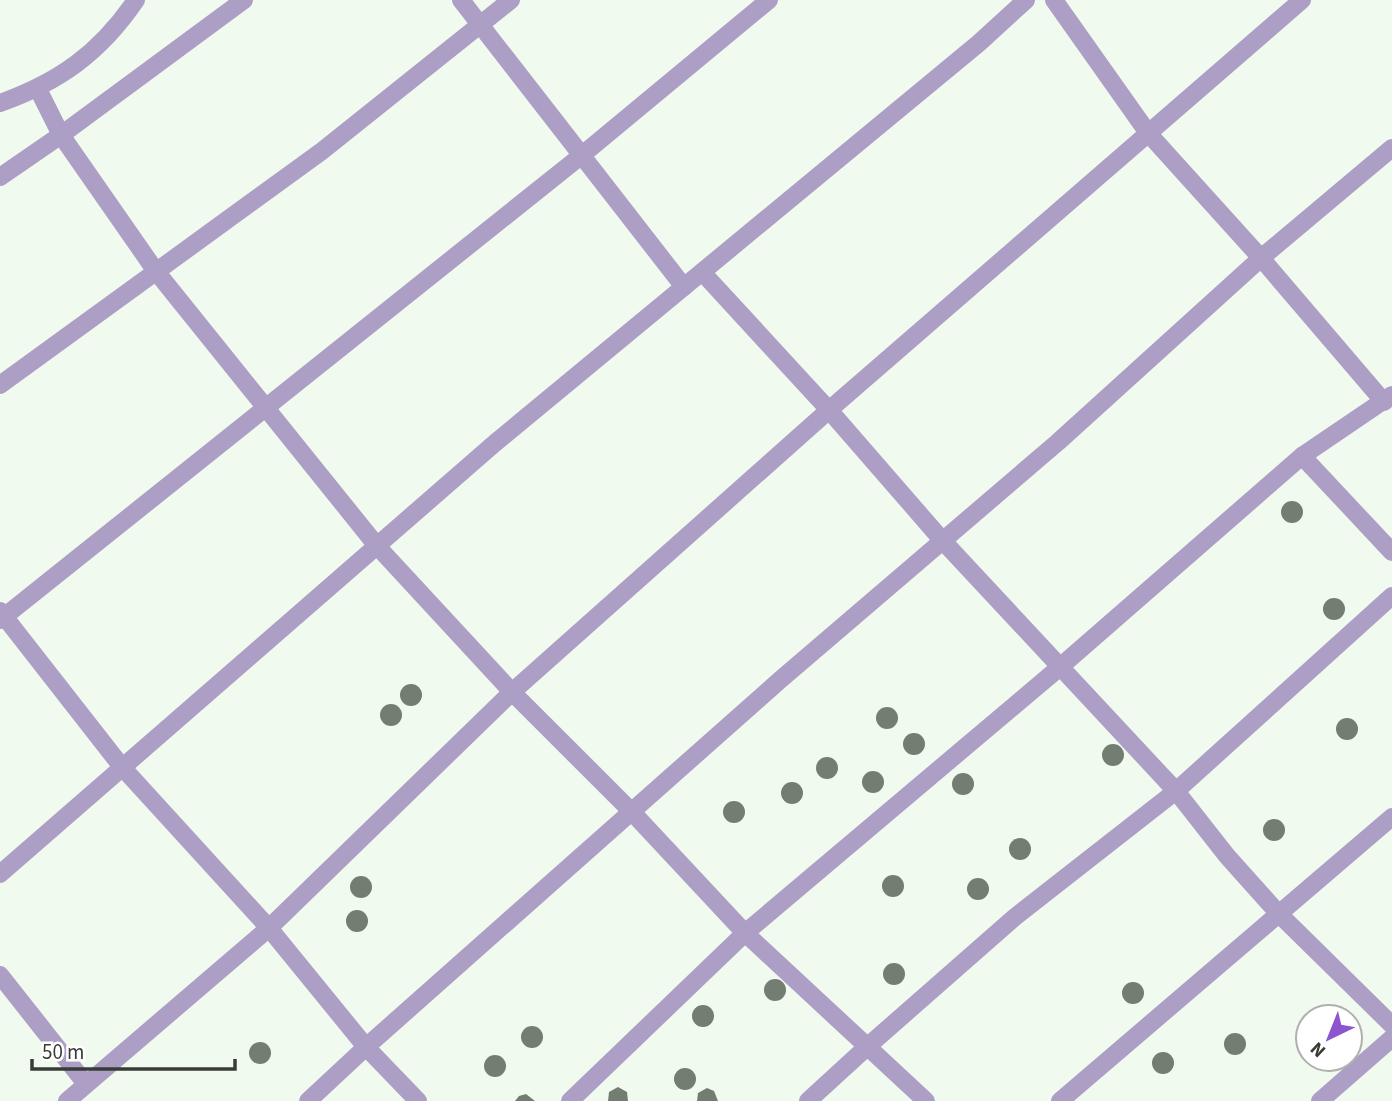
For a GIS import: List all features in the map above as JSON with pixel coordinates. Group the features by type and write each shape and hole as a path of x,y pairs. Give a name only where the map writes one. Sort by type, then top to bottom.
{"street":[{"path":"0,103 38,89 93,53 136,0"},
{"path":"0,177 244,0"},
{"path":"461,0 684,287"},
{"path":"0,385 322,151 511,0"},
{"path":"418,1101 366,1047 269,928 122,767 2,616 582,155 769,0"},
{"path":"0,874 495,443 979,43 1026,0"},
{"path":"570,1101 745,933 1060,667 1302,456 1388,398 1147,133 1054,0"},
{"path":"66,1101 269,928 512,692 829,410 1302,0"},
{"path":"38,89 61,135 155,271 377,546 512,692 632,812 745,933 926,1101"},
{"path":"308,1101 632,812 1058,442 1261,258 1392,148"},
{"path":"702,272 829,410 942,540 1176,791 1227,856 1278,913 1392,1025"},
{"path":"1302,456 1392,552"},
{"path":"808,1101 1015,916 1176,791 1392,596"},
{"path":"1060,1101 1392,817"},
{"path":"0,975 86,1084"},
{"path":"1320,1101 1392,1038"}],"building":[{"path":"1292,501 1302,508 1303,512 1296,522 1292,523 1282,516 1281,512 1288,502"},
{"path":"1334,598 1344,605 1345,609 1338,619 1334,620 1324,613 1323,609 1330,599"},
{"path":"411,684 419,687 422,695 419,703 411,706 403,703 400,695 403,687"},
{"path":"391,704 401,711 402,715 395,725 391,726 381,719 380,715 387,705"},
{"path":"887,707 897,714 898,718 891,728 887,729 877,722 876,718 883,708"},
{"path":"1347,718 1355,721 1358,729 1355,737 1347,740 1339,737 1336,729 1339,721"},
{"path":"914,733 924,740 925,744 918,754 914,755 904,748 903,744 910,734"},
{"path":"1113,744 1123,751 1124,755 1117,765 1113,766 1103,759 1102,755 1109,745"},
{"path":"827,757 837,764 838,768 831,778 827,779 817,772 816,768 823,758"},
{"path":"873,771 883,778 884,782 877,792 873,793 863,786 862,782 869,772"},
{"path":"963,773 973,780 974,784 967,794 963,795 953,788 952,784 959,774"},
{"path":"792,782 802,789 803,793 796,803 792,804 782,797 781,793 788,783"},
{"path":"734,801 744,808 745,812 738,822 734,823 724,816 723,812 730,802"},
{"path":"1274,819 1282,822 1285,830 1282,838 1274,841 1266,838 1263,830 1266,822"},
{"path":"1020,838 1030,845 1031,849 1024,859 1020,860 1010,853 1009,849 1016,839"},
{"path":"893,875 903,882 904,886 897,896 893,897 883,890 882,886 889,876"},
{"path":"361,876 371,883 372,887 365,897 361,898 351,891 350,887 357,877"},
{"path":"978,878 988,885 989,889 982,899 978,900 968,893 967,889 974,879"},
{"path":"357,910 367,917 368,921 361,931 357,932 347,925 346,921 353,911"},
{"path":"894,963 904,970 905,974 898,984 894,985 884,978 883,974 890,964"},
{"path":"775,979 785,986 786,990 779,1000 775,1001 765,994 764,990 771,980"},
{"path":"1133,982 1143,989 1144,993 1137,1003 1133,1004 1123,997 1122,993 1129,983"},
{"path":"703,1005 711,1008 714,1016 711,1024 703,1027 695,1024 692,1016 695,1008"},
{"path":"532,1026 542,1033 543,1037 536,1047 532,1048 522,1041 521,1037 528,1027"},
{"path":"1235,1033 1245,1040 1246,1044 1239,1054 1235,1055 1225,1048 1224,1044 1231,1034"},
{"path":"260,1042 270,1049 271,1053 264,1063 260,1064 250,1057 249,1053 256,1043"},
{"path":"1163,1052 1173,1059 1174,1063 1167,1073 1163,1074 1153,1067 1152,1063 1159,1053"},
{"path":"495,1055 505,1062 506,1066 499,1076 495,1077 485,1070 484,1066 491,1056"},
{"path":"685,1068 693,1071 696,1079 693,1087 685,1090 677,1087 674,1079 677,1071"},
{"path":"618,1087 627,1092 628,1101 608,1101 609,1092"},
{"path":"707,1088 714,1091 718,1101 697,1101 698,1093"},
{"path":"526,1094 535,1101 515,1101 519,1096"}]}
